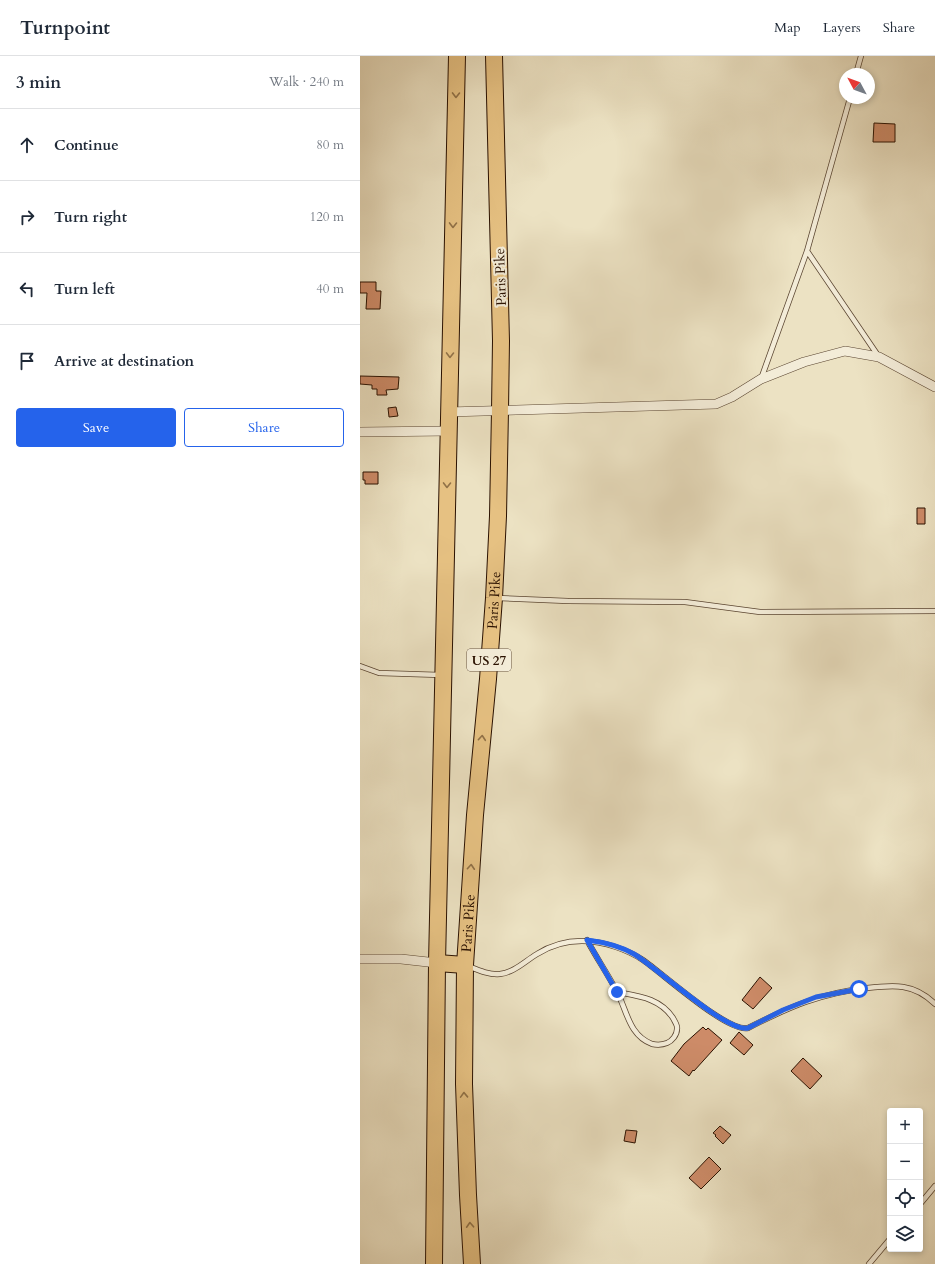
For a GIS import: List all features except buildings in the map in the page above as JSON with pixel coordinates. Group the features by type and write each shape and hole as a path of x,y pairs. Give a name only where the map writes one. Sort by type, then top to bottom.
{"highway":[{"name":"Paris Pike","path":"434,1264 437,963 457,56"},
{"name":"Paris Pike","path":"472,1264 464,1084 465,965 475,815 494,598 498,516 502,341 494,104 494,56"},
{"path":"437,963 465,965"}],"street":[{"path":"448,412 716,404 732,397 761,379 804,362 845,351 879,357 935,387"},
{"path":"360,432 448,431"},
{"path":"360,959 401,958 437,963"}],"lane":[{"path":"858,68 861,56"},
{"path":"761,379 807,251 848,104"},
{"path":"807,251 879,357"},
{"path":"494,598 560,601 685,602 760,612 935,611"},
{"path":"360,666 379,673 443,675"},
{"path":"465,965 490,974 501,974 510,971 525,963 537,954 557,945 587,940 602,942 632,953 644,960 694,1000 719,1016 744,1029 783,1010 816,997 859,989 891,985 899,986 928,997 935,1004"},
{"path":"587,940 617,992 629,1022 639,1036 656,1045 670,1042 676,1035 678,1028 675,1022 665,1009 658,1003 647,998 617,992"},
{"path":"923,1200 935,1186"},
{"path":"869,1264 887,1243"}],"route":[{"path":"617,992 587,940 602,942 632,953 644,960 687,995 719,1016 744,1029 794,1005 816,997 859,989"}]}
